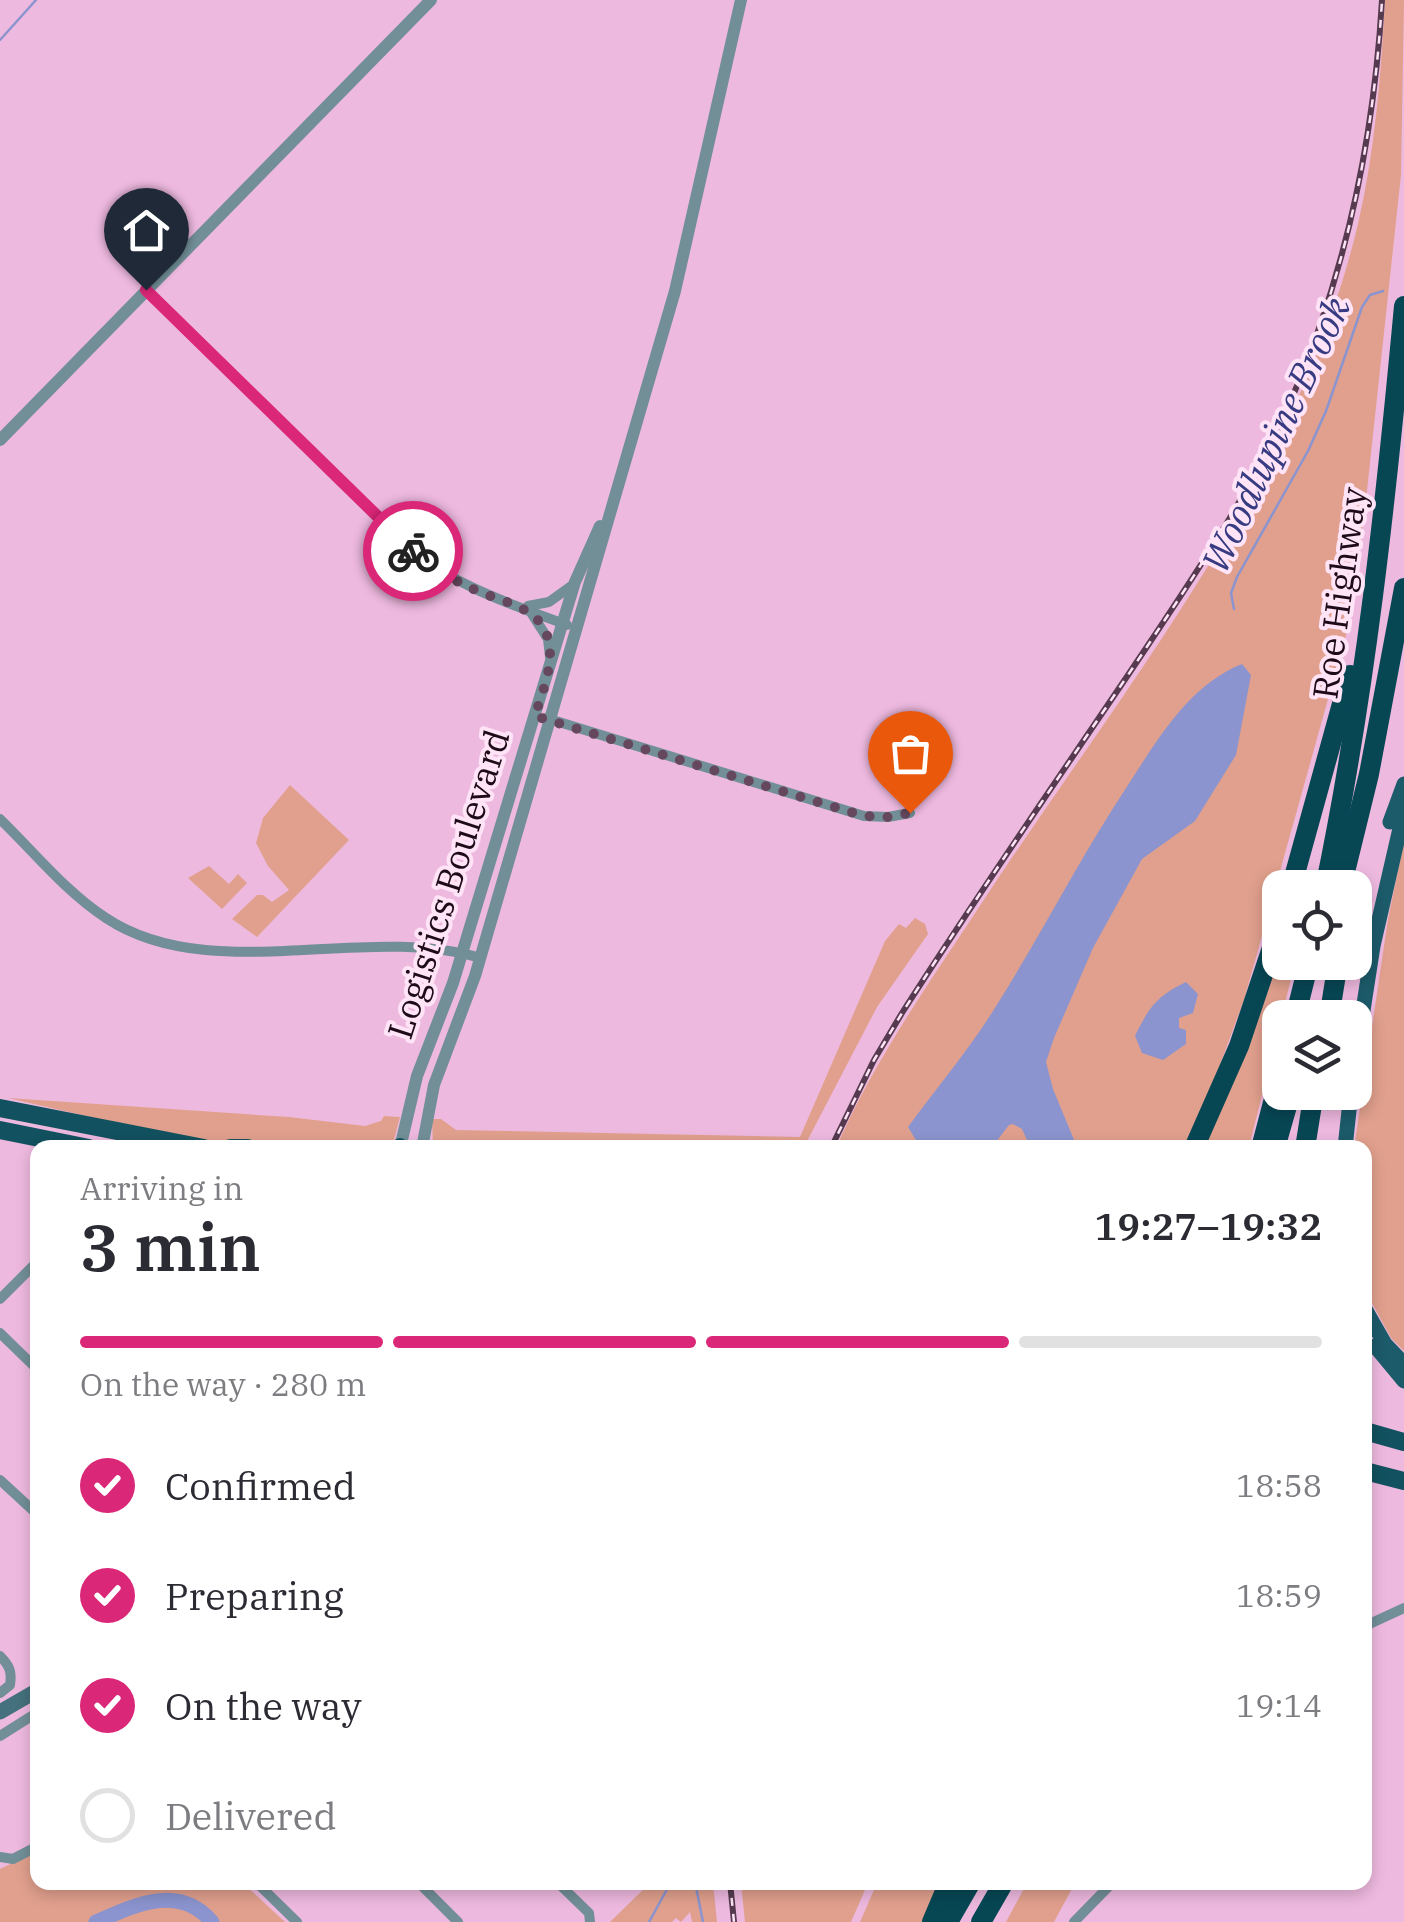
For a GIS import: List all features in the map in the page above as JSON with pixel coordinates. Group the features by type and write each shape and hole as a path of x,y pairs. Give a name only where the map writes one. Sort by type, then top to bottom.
{"highway":[{"name":"Roe Highway","path":"1328,870 1377,567 1404,306"},
{"path":"1296,870 1377,567"},
{"name":"Roe Highway","path":"1345,870 1369,774 1404,588"},
{"path":"1353,870 1369,774"},
{"path":"1198,1140 1240,1046 1262,979"},
{"path":"0,1108 163,1140"},
{"path":"1263,1140 1271,1110"},
{"path":"1277,1140 1285,1110"},
{"path":"1306,1140 1311,1110"},
{"path":"0,1130 49,1140"},
{"path":"1372,1434 1404,1442"},
{"path":"1372,1473 1404,1480"},
{"path":"932,1922 945,1890"},
{"path":"948,1922 966,1890"},
{"path":"979,1922 996,1890"}],"main road":[{"path":"1355,1000 1378,872 1404,784"},
{"path":"1365,1000 1404,810"},
{"path":"1337,1140 1340,1110"},
{"path":"1346,1140 1349,1110"},
{"path":"1372,1322 1385,1344 1404,1364"},
{"path":"1372,1340 1404,1381"},
{"path":"0,1712 30,1695"}],"street":[{"path":"0,440 431,0"},
{"name":"Logistics Boulevard","path":"423,1140 434,1085 480,958 676,291 741,0"},
{"path":"146,290 414,552 466,586 578,628"},
{"name":"Logistics Boulevard","path":"401,1140 420,1065 453,983 574,584 616,492"},
{"path":"522,606 548,602 574,584"},
{"path":"522,606 542,625 548,639 548,673"},
{"path":"535,716 864,816 910,813"},
{"path":"0,819 105,918 150,940 214,950 406,946 462,952 480,958"},
{"path":"0,1299 30,1269"},
{"path":"0,1333 30,1362"},
{"path":"0,1480 30,1508"},
{"path":"1372,1623 1404,1608"},
{"path":"0,1656 8,1664 5,1689"},
{"path":"0,1736 30,1717"},
{"path":"0,1857 13,1859 30,1850"},
{"path":"264,1890 297,1922"},
{"path":"426,1890 458,1922"},
{"path":"565,1890 589,1913 590,1922"},
{"path":"1074,1922 1105,1890"}],"shaded area":[{"path":"1385,0 1404,0 1401,175 1349,624 1280,870 1262,870 1262,936 1244,1000 1204,1108 1187,1140 840,1140 906,1018 1150,656 1251,492 1294,406 1331,317 1358,224 1376,113"},
{"path":"290,785 349,840 257,937 232,919 257,895 272,902 289,890 268,866 256,843 263,818"},
{"path":"1404,842 1404,1351 1391,1338 1372,1303 1372,1140 1355,1140 1360,1110 1372,1110 1372,1027"},
{"path":"209,866 229,884 238,874 247,883 222,909 188,878"},
{"path":"915,918 925,924 928,934 877,1007 808,1140 433,1140 432,1119 441,1119 456,1130 800,1137 885,941 899,924 906,928"},
{"path":"1265,980 1291,980 1286,1000 1262,1000 1262,1095 1251,1140 1203,1140"},
{"path":"8,1098 289,1117 365,1126 381,1121 384,1116 400,1117 394,1140 190,1140"},
{"path":"30,1854 30,1890 251,1890 285,1922 0,1922 0,1869"},
{"path":"643,1890 714,1890 717,1922 692,1922 690,1912 681,1922 676,1918 672,1922 610,1922"},
{"path":"742,1890 865,1890 851,1922 745,1922"},
{"path":"874,1890 946,1890 932,1922 860,1922"},
{"path":"1023,1890 1071,1890 1054,1922 1006,1922"}],"water":[{"path":"1242,664 1251,675 1236,755 1195,821 1142,859 1093,948 1046,1062 1074,1140 1027,1140 1022,1129 1013,1124 997,1140 916,1140 908,1127 988,1019 1151,750 1176,715 1223,673"},
{"path":"1186,982 1198,994 1193,1013 1179,1018 1179,1028 1186,1030 1186,1044 1163,1060 1142,1053 1135,1036 1145,1017 1155,1003"}],"waterway":[{"path":"0,40 36,0"},
{"name":"Woodlupine Brook","path":"1234,609 1231,593 1237,577 1308,451 1362,307 1370,295 1383,291"},
{"name":"Woodlupine Brook","path":"649,1922 667,1890"},
{"path":"697,1890 703,1922"},
{"name":"Woodlupine Brook","path":"96,1922 141,1904 171,1900 199,1910 212,1922"}],"railway":[{"path":"835,1140 902,1013 1194,576 1275,435 1311,350 1343,252 1365,153 1382,0"},
{"path":"731,1890 734,1922"}],"way so far":[{"path":"413,551 454,580 522,606 542,625 550,656 535,716 864,816 910,813"}],"route":[{"path":"146,290 413,551"}]}
